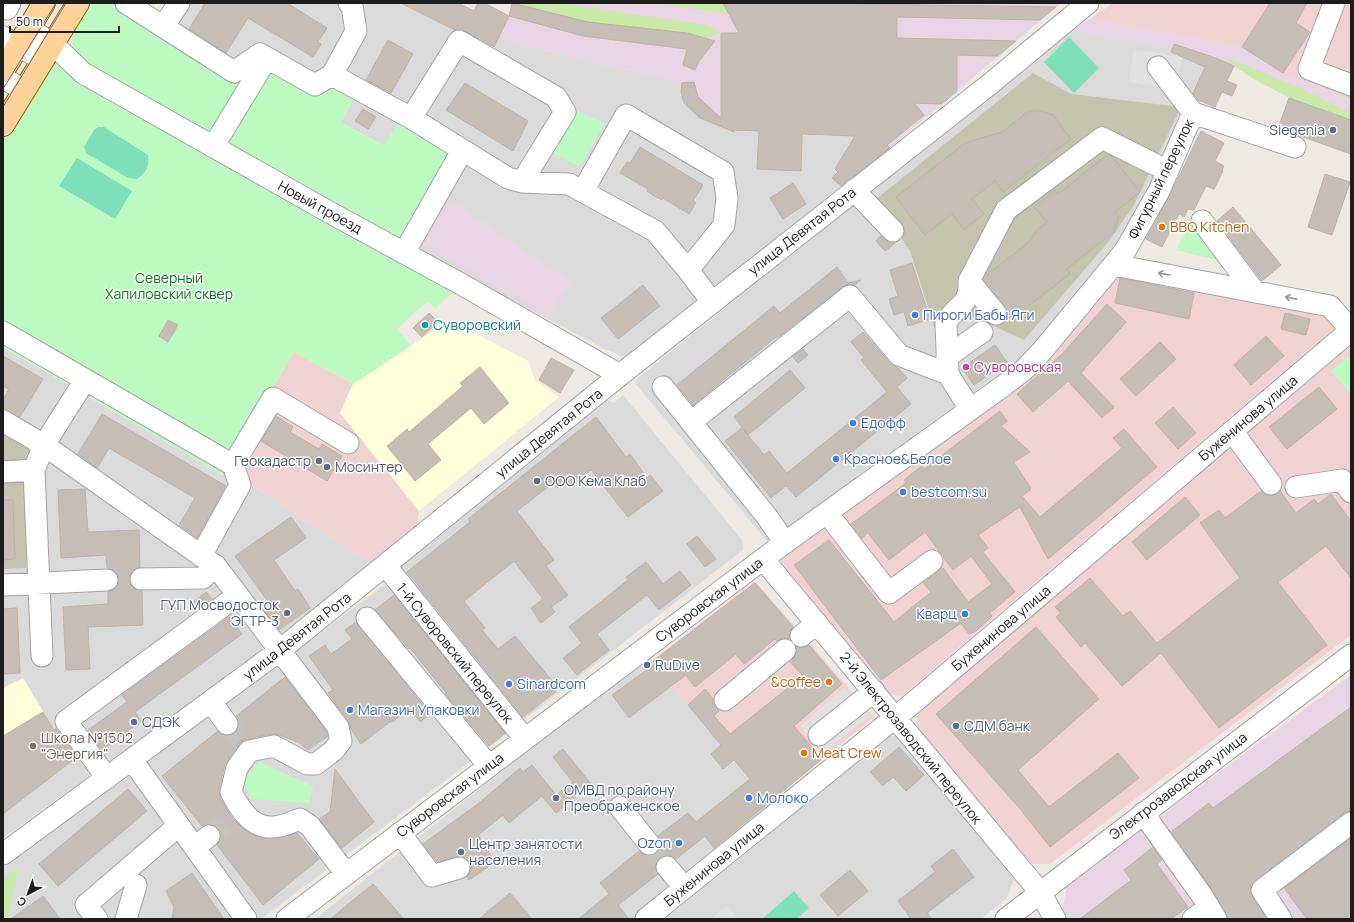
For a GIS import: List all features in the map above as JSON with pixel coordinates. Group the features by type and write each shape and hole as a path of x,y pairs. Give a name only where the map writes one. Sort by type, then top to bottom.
{"main road":[{"path":"3,71 17,37 44,3"},
{"path":"3,125 78,3"}],"street":[{"path":"3,7 7,9 10,3"},
{"path":"126,3 234,72 260,54 315,85 332,76 356,31 352,6 349,3"},
{"path":"163,27 179,3"},
{"name":"улица Девятая Рота","path":"3,854 279,651 386,566 620,375 990,84 1088,3"},
{"path":"1334,3 1309,69 1351,85"},
{"name":"Новый проезд","path":"17,37 48,52 213,147 620,375"},
{"path":"411,118 459,41 480,53 556,97 565,112 522,182"},
{"path":"213,147 266,58"},
{"path":"1158,67 1193,113 1295,147"},
{"path":"332,76 411,118 462,151 508,178 522,182 569,184 655,231 688,270 712,302"},
{"path":"3,78 24,90"},
{"name":"Фигурный переулок","path":"1114,265 1125,251 1152,204 1193,113"},
{"path":"583,191 626,115 723,172 727,198 724,225 688,270"},
{"path":"970,409 947,366 946,324 967,298 970,291 969,281 1006,210 1102,138 1156,165"},
{"path":"404,253 462,151"},
{"path":"854,190 893,231"},
{"path":"1202,221 1254,291"},
{"path":"1114,265 1330,306 1351,330"},
{"name":"Суворовская улица","path":"287,919 763,559 1024,369 1114,265"},
{"path":"969,281 996,314"},
{"path":"691,422 850,296 899,355 947,366"},
{"name":"Буженинова улица","path":"646,919 896,717 1351,330"},
{"path":"3,332 232,466 240,485 208,560 203,578 141,579"},
{"path":"947,366 982,332"},
{"path":"42,656 34,470 44,445 85,380"},
{"path":"663,387 768,518 785,543"},
{"path":"232,466 273,398 348,443"},
{"path":"3,421 44,445 208,560 238,595 338,727 340,741 334,750 316,764 307,764 274,746 247,747 237,768 231,792 236,814 256,824 274,828 300,819 310,826 346,874"},
{"path":"1232,431 1271,484"},
{"path":"3,472 34,470"},
{"path":"1296,487 1342,480 1351,492"},
{"path":"827,513 889,593 932,561"},
{"name":"2-й Электрозаводский переулок","path":"763,559 809,630 874,691 1040,892 1055,919"},
{"name":"1-й Суворовский переулок","path":"386,566 525,739"},
{"path":"3,585 107,580"},
{"path":"107,778 66,721 238,595"},
{"path":"367,618 489,766"},
{"path":"724,700 785,650"},
{"name":"Электрозаводская улица","path":"1006,919 1351,655"},
{"path":"820,735 874,691"},
{"path":"211,702 227,724"},
{"path":"132,760 178,826 202,841 246,919"},
{"path":"620,807 649,844"},
{"path":"1143,813 1206,915"},
{"path":"1281,919 1262,890 1351,823"},
{"path":"97,919 86,905 178,826"},
{"path":"400,833 432,876 459,868"},
{"path":"667,866 684,887"},
{"path":"126,919 136,885"}],"shaded area":[{"path":"174,3 401,3 493,49 498,39 682,83 683,101 696,115 735,131 852,135 852,140 835,169 838,172 833,178 841,186 626,358 605,349 404,243 385,146 340,122 355,96 236,82 157,32"},
{"path":"512,3 1061,3 873,162 841,186 832,178 838,172 835,169 852,140 852,135 735,131 720,126 696,115 684,103 682,83 498,39 509,16"},
{"path":"1113,3 1351,3 1351,100 1283,73 1242,47 1090,19"},
{"path":"1090,19 1242,47 1283,73 1351,100 1351,120 1289,98 1234,66 1193,51 1071,31"},
{"path":"1071,31 1193,51 1189,60 1205,67 1136,218 1118,245 1025,355 768,542 635,383 639,377"},
{"path":"1134,49 1182,57 1176,90 1129,82"},
{"path":"1033,73 1071,94 1181,107 1135,203 1110,240 1024,340 974,317 936,332 910,251 875,200"},
{"path":"444,196 571,282 548,316 415,241"},
{"path":"1119,275 1327,315 1336,327 902,696 886,694 780,566 782,557 1007,392 1114,277"},
{"path":"450,320 528,361 535,380 559,397 419,511 340,413 353,384"},
{"path":"1349,345 1351,347 1351,635 1050,864 1025,864 916,730 918,711"},
{"path":"3,347 222,475 250,484 374,565 277,641 3,838"},
{"path":"294,352 353,384 340,413 419,511 416,530 374,565 250,484 222,475"},
{"path":"623,395 742,540 743,550 522,721 395,565 601,397 614,403"},
{"path":"3,416 31,433 26,568 3,569"},
{"path":"755,581 874,717 769,803 675,690 653,660"},
{"path":"386,584 392,586 507,734 261,919 3,919 3,868"},
{"path":"649,655 675,690 772,807 636,919 315,919"},
{"path":"1351,675 1351,919 1063,919 1061,916 1067,885"},
{"name":"Школа №1502 \"Энергия\"","path":"23,678 54,729 58,727 66,740 62,742 66,748 73,744 80,755 3,814 3,688"},
{"path":"844,688 869,717 822,753 800,726"},
{"path":"890,736 899,736 1016,873 1007,898 981,919 665,919"},
{"path":"727,906 738,919 710,919"}],"green space":[{"path":"90,3 113,3 236,82 262,65 314,92 337,87 355,96 341,123 384,146 399,121 455,154 404,243 115,85 78,56 73,45 71,32"},
{"path":"516,3 556,3 708,25 720,33 706,38 588,22"},
{"path":"655,3 723,3 729,14"},
{"path":"1069,37 1099,68 1074,93 1044,62"},
{"path":"1225,57 1298,87 1351,113 1351,120 1301,102 1268,87 1252,78"},
{"name":"Северный Хапиловский сквер","path":"53,59 76,77 453,292 435,309 428,301 397,329 411,346 353,384 294,352 222,475 3,347 3,134"},
{"path":"575,109 605,124 580,167 552,152"},
{"path":"98,127 104,127 148,155 148,165 140,177 137,179 128,178 86,153 84,147 94,130"},
{"path":"77,158 132,191 115,219 59,186"},
{"path":"1193,219 1224,262 1176,250"},
{"path":"1349,356 1351,359 1351,394 1331,371"},
{"path":"259,762 313,786 309,803 250,799 244,779"},
{"path":"19,867 7,919 3,919 3,879"},
{"path":"794,891 809,908 797,919 762,919"}],"building":[{"path":"205,3 287,3 327,28 318,42 321,44 313,57 248,18 226,53 189,29"},
{"path":"401,3 458,3 474,11 478,3 484,3 509,16 494,47 465,31 455,30"},
{"path":"512,3 588,22 687,33 715,41 699,61 695,70 683,65 687,49 583,36 509,16"},
{"path":"723,3 1056,7 1040,20 897,17 897,38 1016,41 998,56 957,55 957,91 942,104 914,103 924,115 887,145 890,148 841,186 832,178 838,172 835,169 855,136 802,134 801,171 757,169 759,131 734,130 734,132 700,118 684,103 681,92 682,83 694,82 698,97 721,118 721,33 739,33"},
{"path":"1270,3 1307,3 1296,23 1310,32 1283,73 1242,47"},
{"path":"388,40 413,54 391,93 366,80"},
{"path":"1174,44 1213,57 1234,66 1227,81 1237,85 1232,96 1222,92 1215,107 1198,100 1193,93 1205,67 1171,52"},
{"path":"465,83 528,121 513,151 446,110"},
{"path":"1289,98 1351,120 1351,154 1278,128"},
{"path":"363,109 376,117 368,129 355,121"},
{"path":"1029,111 1043,111 1053,115 1071,139 1003,192 995,181 972,199 984,214 964,230 952,214 925,235 896,197 965,143 1002,132"},
{"path":"1201,131 1224,143 1215,161 1224,166 1223,171 1214,189 1206,186 1194,210 1188,209 1184,217 1179,214 1162,247 1146,239 1169,197"},
{"path":"640,147 703,185 693,201 696,203 689,214 663,198 662,200 654,196 647,191 648,189 620,173 627,162 630,163"},
{"path":"1108,154 1112,156 1140,192 1115,212 1119,216 1114,232 1067,269 1070,274 1013,318 983,280 984,277 1027,244 1037,230 1047,222 1034,207 1055,190 1058,194"},
{"path":"1325,174 1350,182 1332,235 1308,227"},
{"path":"793,183 806,204 783,219 770,198"},
{"path":"1233,207 1281,265 1262,281 1217,221"},
{"path":"881,236 889,242 895,243 885,251 876,241"},
{"path":"912,263 930,319 908,326 904,312 894,315 889,299 898,296 890,270"},
{"path":"837,267 848,283 861,280 855,285 849,284 843,287 777,338 776,337 693,405 677,385 774,306 780,313"},
{"path":"1120,278 1194,293 1189,319 1115,303"},
{"path":"643,285 660,306 618,339 601,318"},
{"path":"1107,304 1126,322 1081,373 1114,407 1102,418 1068,381 1033,412 1017,394 1062,354"},
{"name":"Суворовский","path":"429,313 438,322 422,337 413,328"},
{"path":"1285,313 1310,319 1306,335 1281,329"},
{"path":"168,320 178,325 168,342 159,336"},
{"path":"863,332 890,363 898,368 907,378 897,387 911,404 796,497 786,486 771,498 725,441 742,428 764,455 769,451 787,473 887,392 861,360 864,358 851,342"},
{"path":"1266,336 1284,356 1251,385 1234,365"},
{"path":"1160,342 1176,359 1136,396 1120,379"},
{"path":"995,345 1007,362 974,385 962,368"},
{"path":"803,349 808,355 798,363 793,357"},
{"path":"3,356 43,379 20,417 3,409 3,400 9,389 3,386"},
{"path":"551,358 574,370 560,393 539,380"},
{"path":"480,367 509,403 484,424 471,408 428,444 441,460 415,481 387,446 407,429 409,432 463,386 460,383"},
{"path":"790,370 805,388 748,435 734,417"},
{"path":"1319,387 1337,409 1287,449 1269,427"},
{"path":"1173,407 1196,433 1178,449 1155,423"},
{"path":"1000,411 1007,421 1001,426 1030,452 1014,462 1031,489 1022,496 1040,517 1122,448 1113,438 1124,429 1157,467 1048,559 1020,507 978,535 988,548 983,552 1015,592 990,613 992,616 976,631 969,634 961,623 881,680 794,565 829,540 894,622 931,592 923,583 943,568 968,602 992,584 971,556 953,570 925,532 889,560 868,533 862,538 851,524 906,483 904,480 922,466 924,469"},
{"path":"102,414 226,486 197,538 179,525 195,498 109,448 97,468 78,454"},
{"path":"276,416 293,427 290,432 319,449 322,444 342,456 327,481 261,441"},
{"path":"596,417 626,457 630,454 647,478 650,475 663,491 628,517 591,470 571,486 566,481 557,488 553,483 517,511 554,560 546,566 568,595 551,607 555,612 541,623 531,608 543,599 514,561 464,601 485,628 482,630 498,649 515,636 559,689 523,717 407,572 470,522 468,519"},
{"path":"85,489 88,532 139,530 140,567 131,573 129,580 135,589 142,591 143,625 88,627 90,669 66,670 63,607 108,604 108,592 114,590 119,580 117,573 107,568 106,555 61,558 58,490"},
{"path":"1261,491 1266,495 1272,496 1280,491 1296,513 1314,499 1318,504 1331,494 1351,521 1351,578 1326,546 1278,582 1327,645 1219,728 1161,653 1122,686 1085,643 1081,647 1056,617 1061,613 1055,607 1090,578 1123,616 1130,611 1157,643 1240,578 1200,523 1219,510 1225,518"},
{"path":"1185,497 1200,515 1147,560 1132,542"},
{"path":"3,500 13,500 15,559 3,560"},
{"path":"291,517 306,538 274,560 295,591 298,589 310,608 279,630 265,612 272,607 235,556"},
{"path":"697,536 716,559 705,567 687,544"},
{"path":"646,562 663,584 680,571 691,585 659,610 647,595 597,634 609,650 577,675 563,658 582,643 569,627 628,580 626,577"},
{"path":"755,583 793,627 790,632 790,639 783,638 777,641 775,639 744,664 736,654 695,687 686,675 629,718 612,695 655,664 653,661"},
{"path":"206,592 212,599 197,610 192,603"},
{"path":"394,595 505,733 489,746 445,694 446,693 410,648 409,649 375,610"},
{"path":"17,608 20,673 3,674 3,609"},
{"path":"229,617 242,634 135,712 141,721 102,750 88,730 127,702 122,695"},
{"path":"356,622 430,714 420,722 410,709 392,722 391,721 361,744 351,729 348,720 328,693 333,690 309,656 325,645 331,654 352,639 345,630"},
{"path":"1036,627 1099,699 1018,770 1049,807 1118,753 1139,778 1050,847 1021,810 936,714"},
{"path":"809,645 842,684 794,726 822,759 714,848 705,836 676,859 665,855 660,858 656,863 658,874 618,905 629,919 578,919 609,894 600,883 639,851 644,855 650,856 657,853 661,843 658,836 688,813 696,822 750,779 734,760 723,769 711,754 721,745 688,705 705,689 713,699 713,704 719,711 714,716 730,734 803,676 790,662 796,654 796,647 803,648"},
{"path":"285,677 327,732 328,736 308,750 298,742 279,735 272,734 246,739 239,744 225,764 219,789 220,798 232,818 246,831 262,838 272,839 297,833 319,859 263,905 217,845 220,840 219,829 213,825 207,824 202,826 162,776 218,731 228,736 234,733 238,728 239,723 236,716"},
{"path":"1351,707 1351,811 1344,813 1251,885 1250,891 1252,896 1267,919 1228,919 1213,891 1171,832 1209,803 1213,808"},
{"name":"Школа №1502 \"Энергия\"","path":"43,712 54,730 56,728 77,757 3,814 3,736"},
{"path":"899,747 924,775 906,791 893,777 883,786 870,772"},
{"path":"563,749 591,784 556,813 542,796 509,823 503,815 478,835 495,862 469,880 467,877 471,871 470,864 468,860 462,856 437,862 423,844 479,803 520,768 523,772 532,765 556,795 573,782 553,757"},
{"path":"335,769 374,822 342,848 319,819 330,812"},
{"path":"128,789 147,811 58,886 39,864"},
{"path":"1351,838 1351,919 1307,919 1284,888"},
{"path":"1153,847 1162,860 1157,864 1188,907 1171,919 1080,919 1131,880 1124,870"},
{"path":"953,849 974,877 927,913 932,919 911,919 898,901 935,872 931,866"},
{"path":"850,870 868,891 838,916 820,895"},
{"path":"192,873 224,919 172,919 174,907 166,891"},
{"path":"373,884 404,919 330,919"},
{"path":"510,893 532,919 479,919"},
{"path":"43,896 60,919 11,919"}],"tunnel":[{"path":"227,724 244,743"},
{"path":"209,836 232,818"},
{"path":"649,844 667,867"}],"tram line":[{"path":"3,89 56,3"},
{"path":"3,107 66,3"}],"place":[{"name":"Siegenia","path":"1333,130"},
{"name":"BBQ Kitchen","path":"1162,227"},
{"name":"Пироги Бабы Яги","path":"915,315"},
{"name":"Суворовский","path":"425,325"},
{"name":"Суворовская","path":"966,367"},
{"name":"Едофф","path":"853,423"},
{"name":"Красное&Белое","path":"836,459"},
{"name":"Геокадастр","path":"319,461"},
{"name":"Мосинтер","path":"327,467"},
{"name":"ООО Кема Клаб","path":"537,481"},
{"name":"bestcom.su","path":"903,492"},
{"name":"ГУП Мосводосток ЭГТР-3","path":"287,613"},
{"name":"Кварц","path":"965,614"},
{"name":"RuDive","path":"647,665"},
{"name":"&coffee","path":"829,682"},
{"name":"Sinardcom","path":"509,684"},
{"name":"Магазин Упаковки","path":"350,710"},
{"name":"СДЭК","path":"134,722"},
{"name":"СДМ банк","path":"956,726"},
{"name":"Школа №1502 \"Энергия\"","path":"33,746"},
{"name":"Meat Crew","path":"804,753"},
{"name":"ОМВД по району Преображенское","path":"556,798"},
{"name":"Молоко","path":"749,798"},
{"name":"Ozon","path":"679,843"},
{"name":"Центр занятости населения","path":"461,852"}]}
